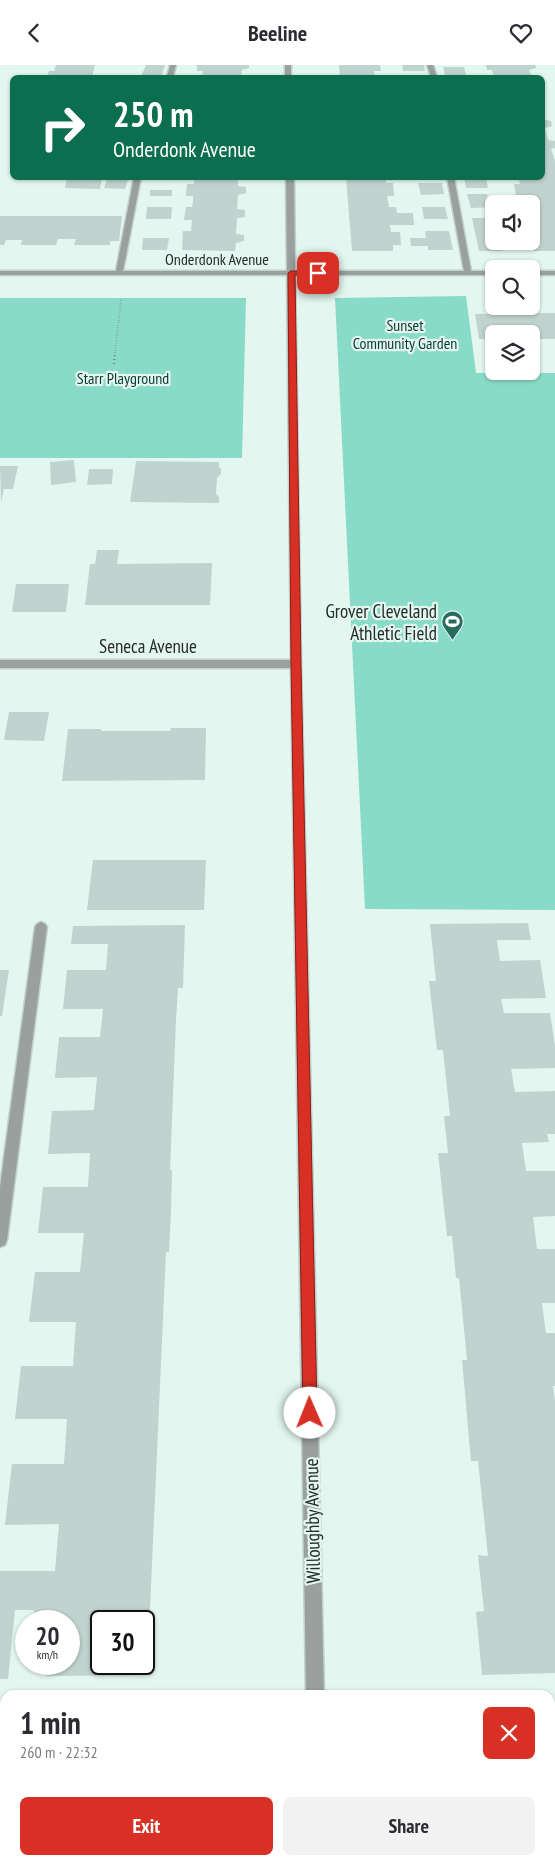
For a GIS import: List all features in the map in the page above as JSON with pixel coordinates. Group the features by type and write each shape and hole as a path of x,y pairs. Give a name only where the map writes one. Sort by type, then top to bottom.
{"street":[{"path":"119,273 137,180"},
{"name":"Willoughby Avenue","path":"290,180 296,664 315,1690"},
{"path":"451,180 468,273"},
{"name":"Onderdonk Avenue","path":"0,273 485,273"},
{"path":"540,273 555,273"},
{"name":"Seneca Avenue","path":"0,664 296,664"},
{"path":"0,1239 40,927"}],"path":[{"path":"114,364 122,291"}],"green space":[{"name":"Grover Cleveland Athletic Field","path":"466,296 476,373 485,373 485,380 540,380 540,373 555,373 555,910 365,909 335,298"},
{"name":"Starr Playground","path":"0,298 246,298 242,458 0,458"}],"building":[{"path":"56,65 95,65 92,75 48,75 49,71 54,71"},
{"path":"146,65 165,65 162,75 142,75"},
{"path":"197,65 249,65 249,68 242,70 241,75 202,75 203,71 197,71"},
{"path":"339,65 380,65 381,71 374,71 375,75 340,75"},
{"path":"402,65 424,65 425,71 403,71"},
{"path":"486,65 535,65 536,68 529,70 531,75 493,75 492,70 487,70"},
{"path":"443,67 464,67 466,75 445,75"},
{"path":"545,120 551,121 552,126 545,128"},
{"path":"545,128 548,140 555,141 555,148 551,149 555,161 555,251 534,251 540,250 540,195 516,195 514,184 520,184 519,180 545,180"},
{"path":"66,180 102,180 100,189 65,188"},
{"path":"107,180 128,180 125,189 104,188"},
{"path":"194,180 238,180 238,186 246,187 246,193 238,195 237,209 245,210 245,217 237,218 236,234 244,235 244,241 236,243 235,251 182,250 183,231 191,231 192,220 184,220 186,207 192,207 193,202 193,196 186,196 187,184 194,184"},
{"path":"346,180 386,180 386,183 393,183 394,196 387,196 389,207 396,207 397,213 413,213 414,225 390,225 391,232 400,232 401,245 393,245 393,251 352,251"},
{"path":"465,180 487,180 488,188 466,188"},
{"path":"418,183 442,183 444,194 421,195"},
{"path":"150,190 172,190 172,196 150,196"},
{"path":"467,194 487,194 485,195 485,207 471,208"},
{"path":"147,207 172,207 171,219 146,219"},
{"path":"422,207 445,207 448,219 424,219"},
{"path":"0,216 122,216 119,241 110,241 110,245 74,245 76,239 58,239 56,245 21,245 22,240 6,240 4,245 0,245"},
{"path":"472,218 485,218 485,250 503,251 479,251"},
{"path":"425,231 449,231 453,250 428,250 428,246 411,246 410,238 426,238"},
{"path":"143,238 169,238 167,250 142,250"},
{"path":"540,313 555,313 555,339 540,339 540,325 485,325 485,339 479,339 475,314 540,315"},
{"path":"74,460 76,482 51,485 50,462"},
{"path":"136,461 219,462 221,474 217,478 216,494 219,497 219,503 130,502"},
{"path":"0,466 18,466 13,489 4,489 1,502"},
{"path":"89,469 113,469 112,484 87,485"},
{"path":"97,550 119,550 117,564 212,563 210,605 85,605 90,564 95,564"},
{"path":"16,584 69,584 66,612 12,612"},
{"path":"9,712 49,712 44,741 4,740"},
{"path":"171,728 206,728 205,780 62,781 68,729 170,731"},
{"path":"93,860 206,860 204,910 87,910"},
{"path":"528,923 531,940 497,940 500,961 540,960 546,998 501,999 504,1013 550,1013 555,1046 555,1068 511,1069 515,1092 555,1091 555,1134 547,1134 549,1142 522,1143 526,1171 555,1171 555,1216 533,1217 537,1249 555,1249 555,1303 542,1303 546,1333 555,1333 555,1386 553,1386 555,1401 555,1673 482,1675 476,1612 484,1611 478,1555 488,1556 478,1461 471,1461 462,1360 467,1360 459,1278 456,1278 452,1236 447,1236 438,1153 448,1153 444,1116 450,1116 443,1050 437,1050 429,981 436,981 430,924"},
{"path":"185,925 183,988 178,988 176,1020 170,1170 172,1170 171,1211 169,1252 166,1252 150,1610 90,1610 90,1675 147,1675 46,1676 80,1675 80,1610 15,1610 8,1679 0,1679 0,1571 55,1571 59,1524 5,1525 12,1464 64,1464 67,1419 15,1419 21,1366 73,1366 76,1322 29,1322 35,1272 80,1272 84,1233 38,1233 43,1187 88,1187 90,1153 48,1154 52,1111 94,1110 97,1077 55,1078 59,1037 100,1037 103,1009 63,1009 67,970 106,970 108,944 71,944 73,926"},
{"path":"0,970 9,970 2,1016 0,1016"}],"place":[{"name":"Grover Cleveland Athletic Field","path":"453,641"}],"route":[{"path":"310,1413 296,664 291,273 318,273"}],"park label":[{"name":"Sunset Community Garden","path":"405,334"}]}
